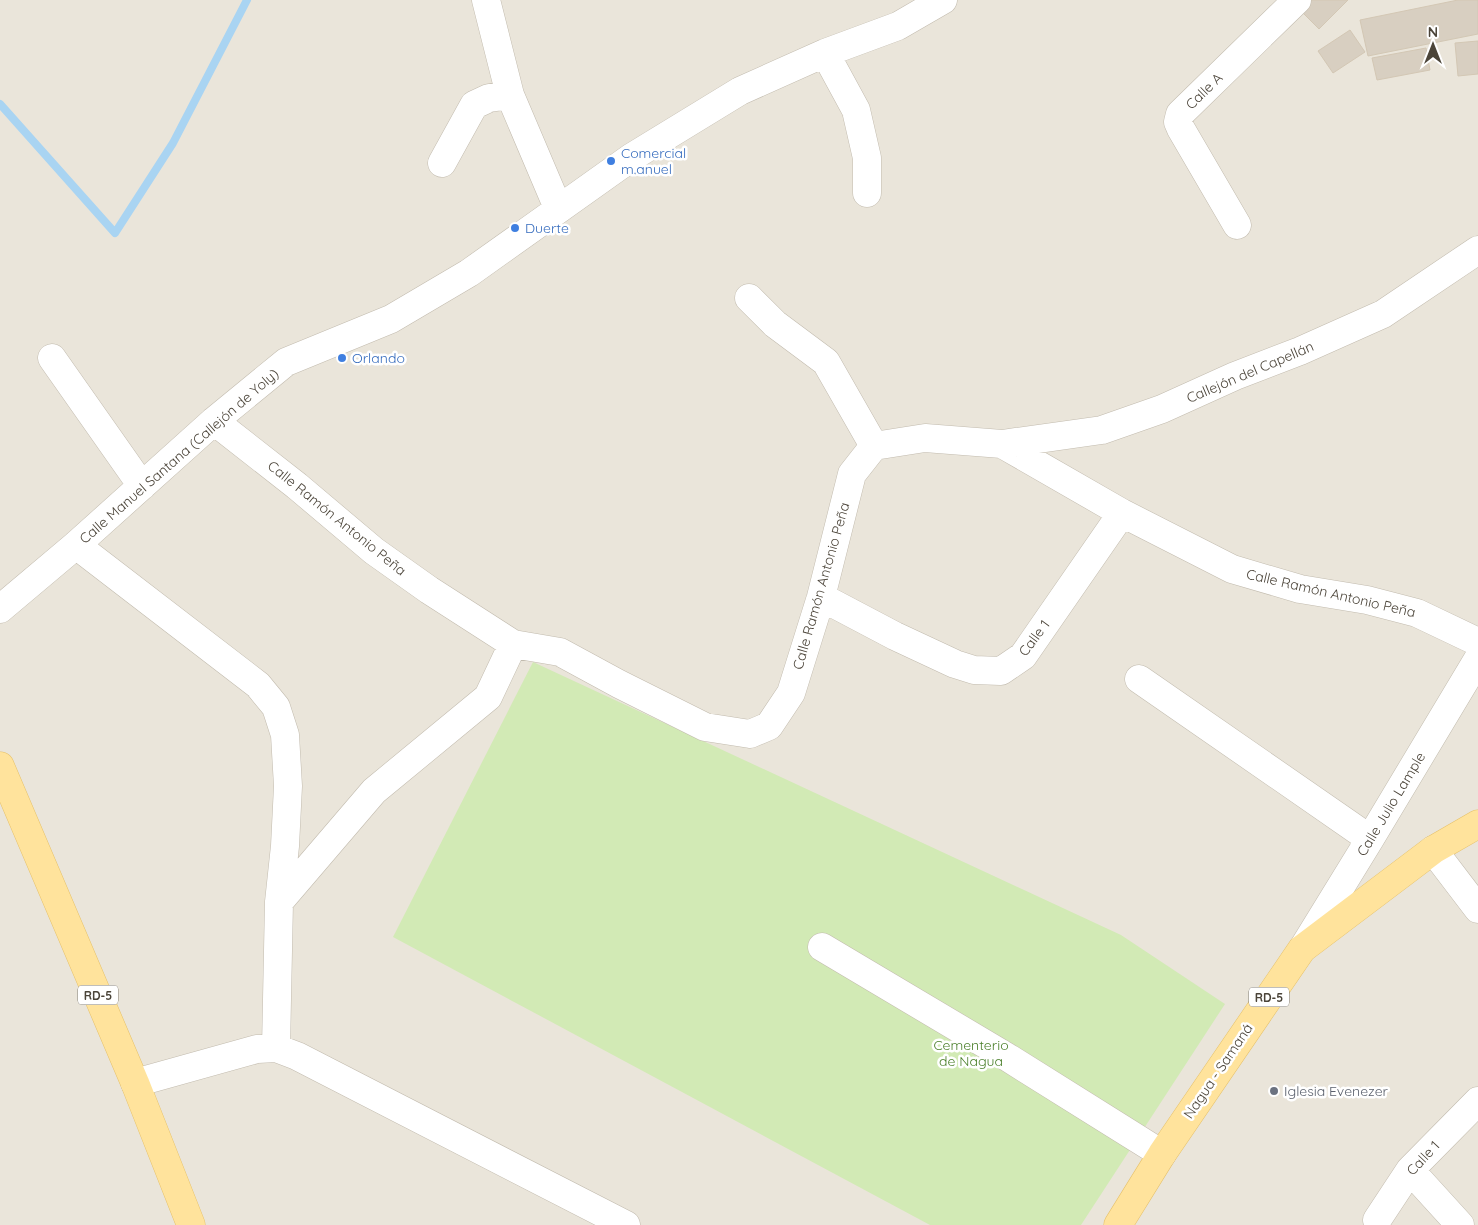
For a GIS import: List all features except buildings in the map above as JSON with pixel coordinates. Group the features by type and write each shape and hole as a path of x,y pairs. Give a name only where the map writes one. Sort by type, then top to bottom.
{"main road":[{"name":"RD-5","path":"0,766 135,1083 191,1225"},
{"name":"Nagua - Samaná","path":"1118,1225 1162,1154 1302,949 1433,850 1478,824"}],"street":[{"path":"486,0 510,95 558,208"},
{"name":"Calle Manuel Santana (Callejón de Yoly)","path":"0,609 76,545 214,421 286,362 391,319 469,273 632,157 740,91 826,53 898,26 943,0"},
{"name":"Calle A","path":"1237,225 1181,129 1178,122 1180,114 1297,0"},
{"path":"826,53 856,110 867,158 867,193"},
{"path":"442,163 474,104 489,98 510,95"},
{"name":"Callejón del Capellán","path":"1002,444 1102,430 1162,409 1383,314 1478,250"},
{"path":"749,298 775,324 826,362 874,446"},
{"path":"52,358 142,486"},
{"name":"Calle Ramón Antonio Peña","path":"214,421 297,486 374,551 429,590 514,644 560,652 705,727 750,734 769,726 791,693 821,597 852,474 874,446 925,438 1002,444 1122,513 1232,570 1300,589 1367,600 1417,613 1478,642"},
{"name":"Calle 1","path":"821,597 895,636 955,664 974,670 1001,671 1023,656 1122,513"},
{"path":"76,545 258,685 276,707 286,735 288,786 285,846 279,902 276,1048"},
{"path":"279,902 374,791 488,697 514,644"},
{"name":"Calle Julio Lample","path":"1302,949 1478,659"},
{"path":"1139,679 1370,839"},
{"path":"1433,850 1478,909"},
{"path":"822,947 1006,1057 1162,1154"},
{"path":"135,1083 257,1049 276,1048 305,1060 626,1225"},
{"name":"Calle 1","path":"1376,1220 1410,1170 1478,1102"},
{"path":"1410,1170 1460,1225"}],"shaded area":[{"path":"0,0 1478,0 1478,1225 0,1225"}],"green space":[{"name":"Cementerio de Nagua","path":"533,662 1121,935 1225,1004 1081,1225 930,1225 393,937"}],"waterway":[{"path":"0,104 115,233 173,143 247,0"}],"place":[{"name":"Comercial m.anuel","path":"611,161"},
{"name":"Duerte","path":"515,228"},
{"name":"Orlando","path":"342,358"},
{"name":"Iglesia Evenezer","path":"1274,1091"}]}
